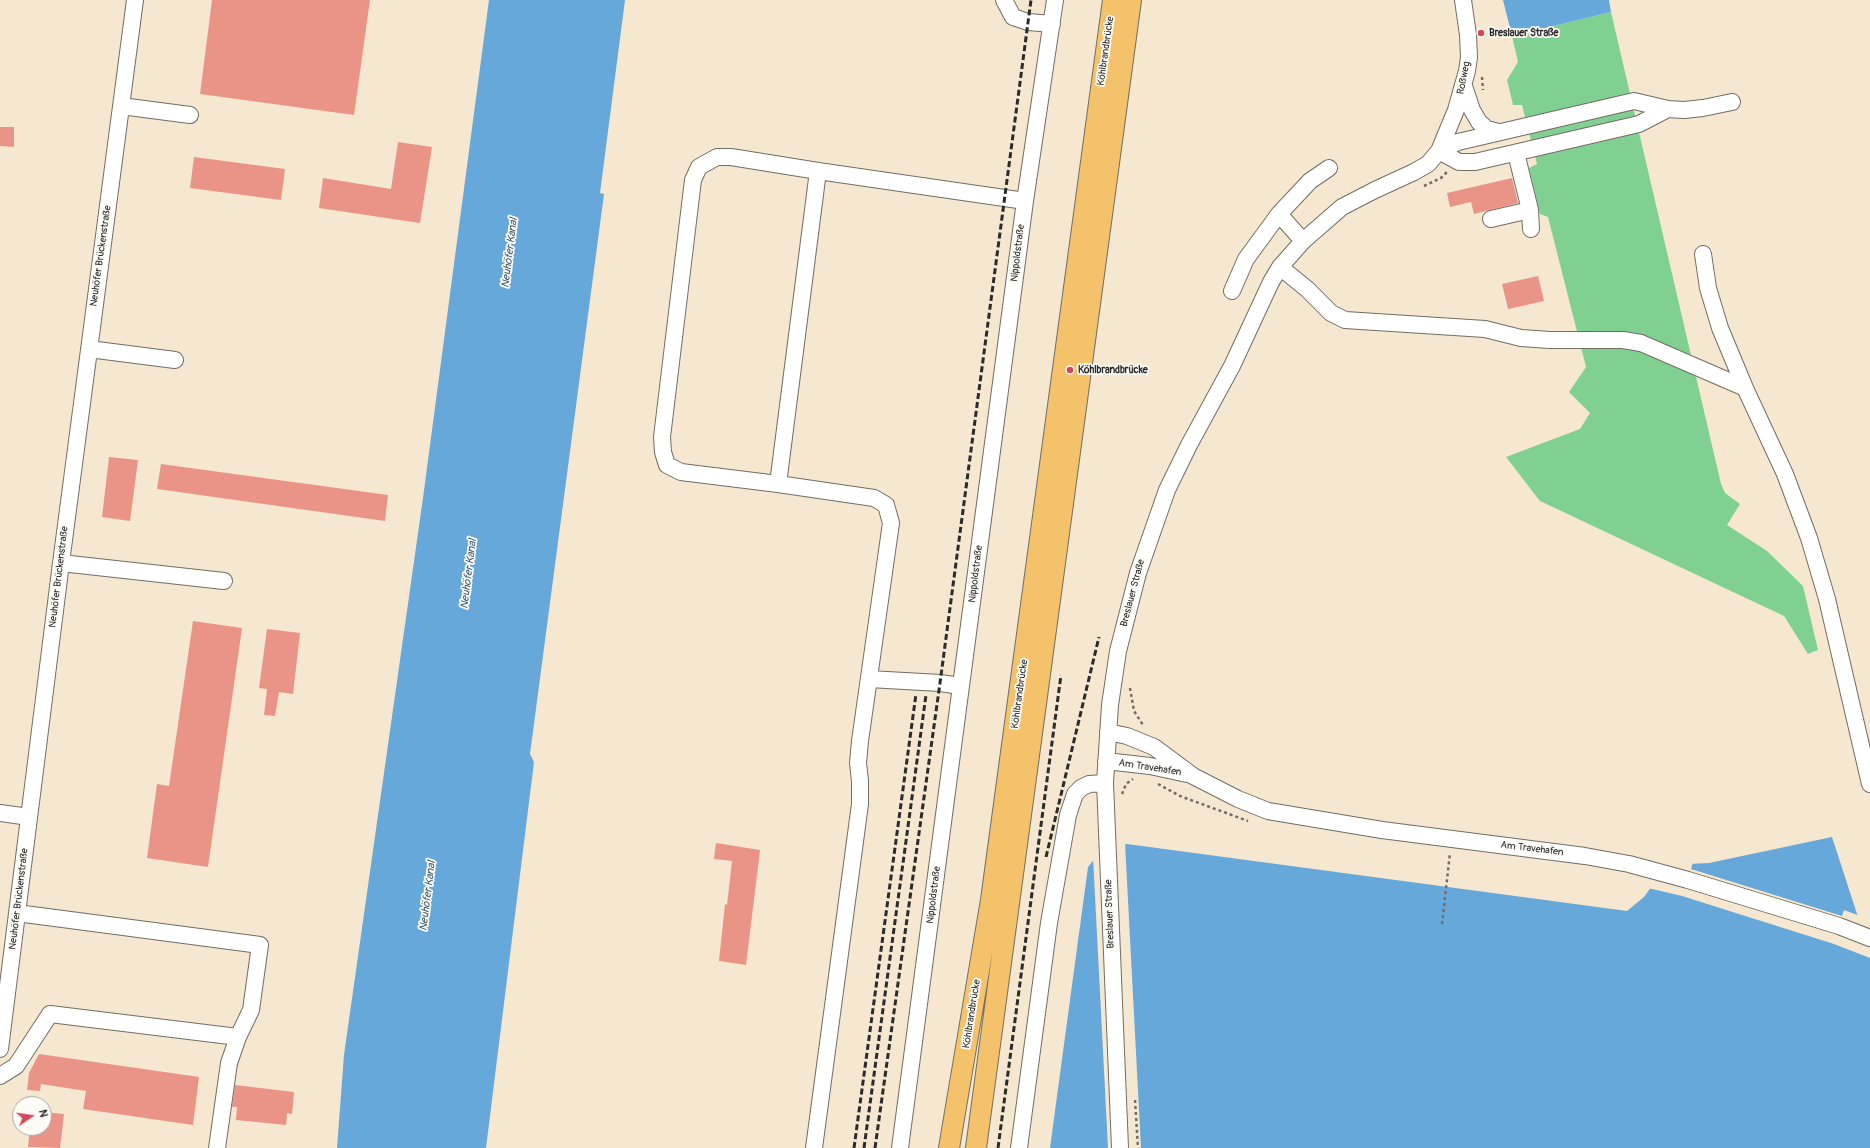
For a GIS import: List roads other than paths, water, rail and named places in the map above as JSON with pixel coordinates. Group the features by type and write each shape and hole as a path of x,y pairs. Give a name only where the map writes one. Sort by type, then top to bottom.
{"main road":[{"name":"Köhlbrandbrücke","path":"949,1148 992,892 1113,0"},
{"name":"Köhlbrandbrücke","path":"976,1148 1131,0"}],"street":[{"name":"Neuhöfer Brückenstraße","path":"0,1049 88,349 122,106 135,0"},
{"path":"1004,0 1013,17 1028,22 1052,24"},
{"path":"1013,17 1016,0"},
{"name":"Nippoldstraße","path":"900,1148 1025,200 1055,0"},
{"name":"Roßweg","path":"1439,151 1452,122 1464,86 1468,46 1467,21 1462,0"},
{"path":"1464,86 1472,110 1479,122 1488,129 1498,132"},
{"name":"Breslauer Straße","path":"1120,1148 1105,805 1108,732 1114,677 1124,626 1136,579 1157,517 1180,462 1215,399 1258,308 1280,267 1303,241 1342,208 1375,190 1422,168 1439,151 1458,142 1634,101 1668,109 1693,110 1732,102"},
{"path":"122,106 190,115"},
{"name":"Breslauer Straße","path":"1439,151 1455,161 1466,164 1639,124 1668,109"},
{"path":"1523,151 1531,229"},
{"path":"814,1148 860,804 858,763 891,523 886,505 874,498 681,472 667,465 663,452 662,437 693,180 700,167 717,157 1025,200"},
{"path":"1232,291 1246,259 1279,214 1310,181 1329,168"},
{"path":"778,484 818,171"},
{"path":"1491,219 1530,210"},
{"path":"1279,214 1303,241"},
{"path":"1703,254 1708,288 1718,321 1745,388 1785,474 1809,538 1826,600 1870,784"},
{"path":"1280,267 1307,289 1331,313 1345,320 1353,322 1485,330 1521,338 1550,340 1623,340 1641,343 1745,388"},
{"path":"88,349 175,360"},
{"path":"61,563 224,581"},
{"path":"869,679 940,683 962,686"},
{"name":"Am Travehafen","path":"1108,732 1127,736 1154,747 1193,776 1256,807 1295,817 1585,856 1629,864 1688,880 1839,926 1870,938"},
{"name":"Am Travehafen","path":"1106,761 1150,766 1193,776"},
{"path":"1019,1148 1049,923 1068,815 1075,794 1080,788 1089,784 1105,783"},
{"path":"0,813 29,817"},
{"path":"17,913 260,945 251,1010 238,1036 229,1063 217,1148"},
{"path":"0,1076 16,1066 50,1014 238,1036"}],"water":[{"name":"Neuhöfer Kanal","path":"489,0 625,0 600,193 604,194 530,754 534,762 486,1148 337,1148 344,1055 423,498"},
{"path":"1503,0 1609,0 1611,12 1512,36"},
{"path":"1832,837 1870,954 1870,1148 1050,1148 1088,867 1101,851 1127,844 1627,911 1644,897 1667,865 1709,863"}],"railway":[{"path":"875,1148 940,683 1031,0"},
{"path":"1046,857 1099,637"},
{"path":"998,1148 1061,675"},
{"path":"854,1148 916,694"},
{"path":"864,1148 926,695"}],"place":[{"name":"Breslauer Straße","path":"1481,33"},
{"name":"Köhlbrandbrücke","path":"1070,370"}]}
